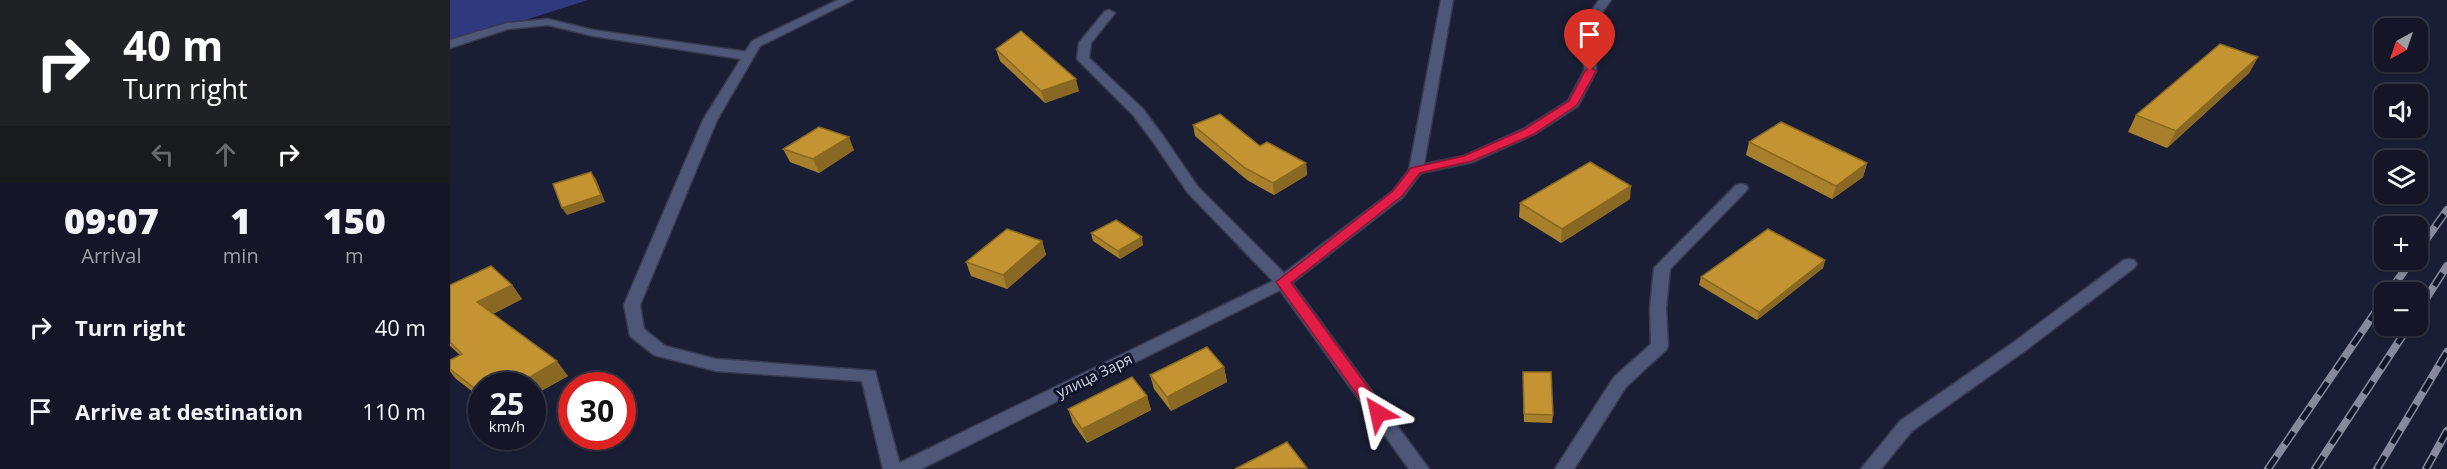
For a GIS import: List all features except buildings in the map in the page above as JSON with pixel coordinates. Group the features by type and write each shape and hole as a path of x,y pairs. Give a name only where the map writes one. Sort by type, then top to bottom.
{"street":[{"path":"848,0 756,44 710,120 632,305 636,332 660,351 716,365 869,375 892,469"},
{"path":"1447,0 1416,170 1468,159 1530,132 1573,103 1590,71 1590,21 1605,0"},
{"path":"1109,13 1085,43 1083,59 1138,112 1193,190 1283,282 1420,469"},
{"path":"450,44 507,26 548,22 593,33 748,56"},
{"name":"улица Заря","path":"904,469 1283,282 1398,194 1416,170"},
{"path":"1564,469 1620,382 1660,346 1658,308 1662,268 1740,188"},
{"path":"1870,469 1906,426 2020,346 2129,264"}],"shaded area":[{"path":"450,0 588,0 450,44"}],"railway":[{"path":"2428,237 2447,210"},
{"path":"2428,295 2447,266"},
{"path":"2396,282 2405,270"},
{"path":"2268,469 2374,314"},
{"path":"2315,469 2402,336"},
{"path":"2377,469 2447,352"},
{"path":"2426,469 2447,431"}],"route":[{"path":"1378,413 1283,282 1398,194 1416,170 1468,159 1530,132 1573,103 1590,71"}]}
